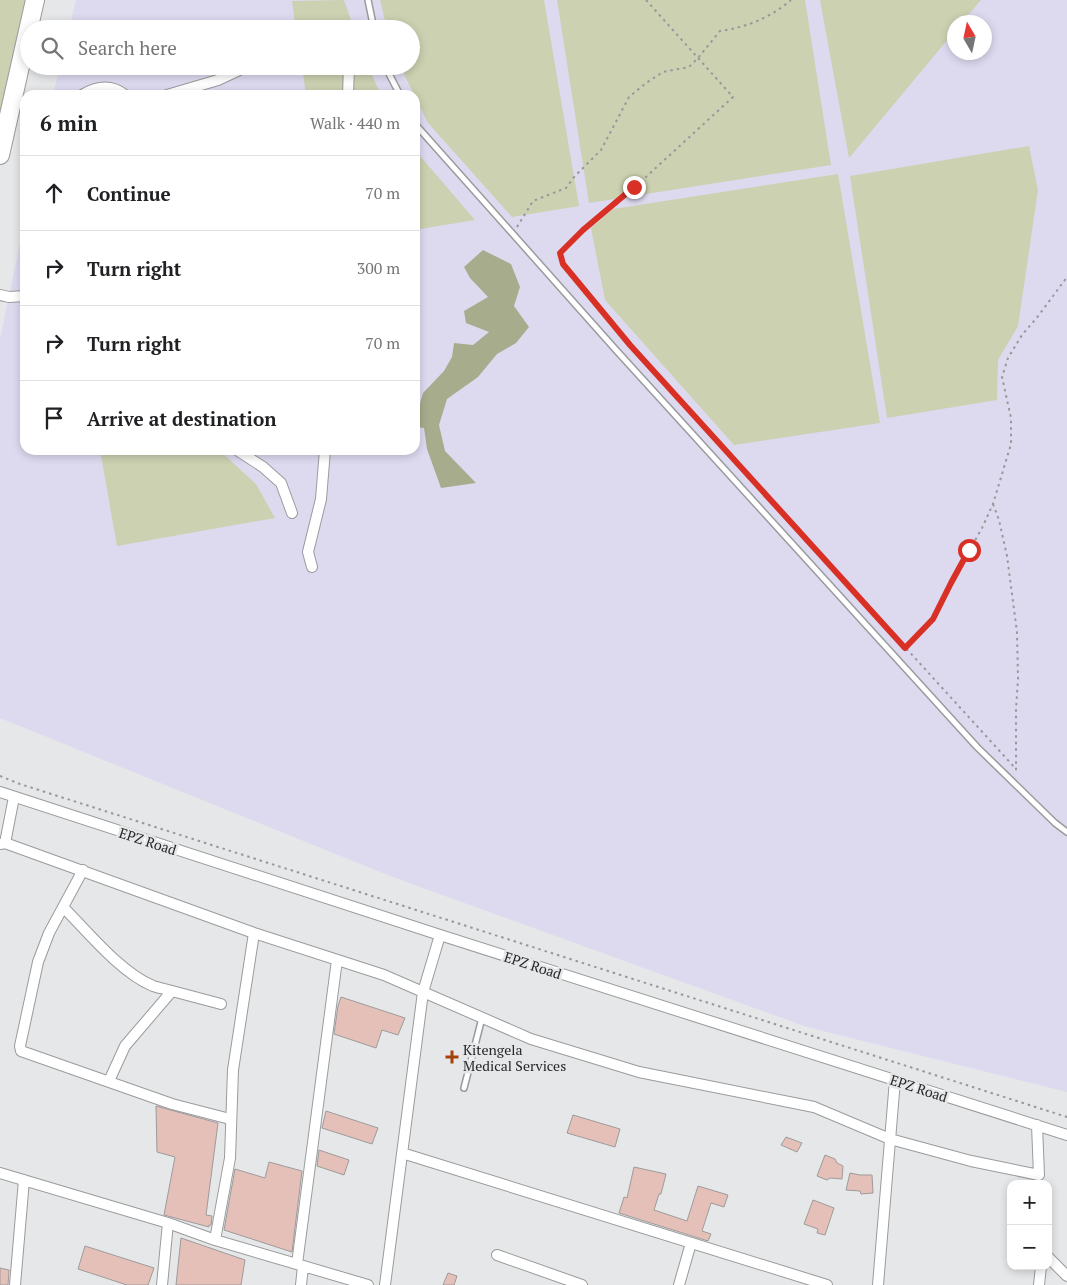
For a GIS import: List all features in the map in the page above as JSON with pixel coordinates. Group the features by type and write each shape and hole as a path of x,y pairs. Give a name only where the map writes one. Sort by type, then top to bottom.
{"highway":[{"path":"30,20 35,0"},
{"path":"0,155 20,66"}],"street":[{"path":"184,90 229,75"},
{"path":"348,90 349,75"},
{"path":"92,90 113,87 118,90"},
{"path":"0,295 20,296"},
{"path":"245,455 263,467 281,483 292,513"},
{"path":"312,567 308,552 321,499 325,455"},
{"name":"EPZ Road","path":"0,792 1067,1135"},
{"path":"14,797 3,843 83,870 254,933 384,975 531,1039 639,1072 814,1107 890,1139 1040,1179 1037,1125"},
{"path":"83,870 48,933 38,962 21,1049 24,1054 109,1081 172,1104 230,1119"},
{"path":"63,907 132,974 154,986 221,1004"},
{"path":"215,1240 230,1158 233,1070 254,933"},
{"path":"384,1285 423,992 440,935"},
{"path":"300,1285 300,1265 337,960"},
{"path":"109,1081 124,1046 172,991"},
{"path":"878,1285 895,1080"},
{"path":"402,1153 827,1285"},
{"path":"0,1173 368,1285"},
{"path":"15,1285 24,1180"},
{"path":"162,1285 168,1223"},
{"path":"679,1285 691,1243"},
{"path":"496,1255 582,1285"},
{"path":"1052,1261 1067,1276"},
{"path":"1039,1285 1041,1270"}],"lane":[{"path":"368,0 372,20"},
{"path":"390,75 397,90"},
{"path":"420,130 616,350 970,740 1055,823 1067,832"},
{"path":"464,1088 482,1018"}],"path":[{"path":"646,0 733,97 634,187 583,230 560,253 563,264 630,345 1016,769"},
{"path":"513,234 533,201 566,188 601,150 630,96 663,72 689,67 720,31 743,27 781,8 791,0"},
{"path":"905,648 933,619 993,504 1011,444 1011,418 1002,377 1006,364 1022,335 1067,276"},
{"path":"993,504 999,520 1007,556 1017,632 1017,786"},
{"path":"0,776 20,784 1067,1117"}],"shaded area":[{"path":"76,0 1067,0 1067,1092 807,1027 390,876 0,718 0,339 20,243 20,455 420,455 420,90 54,90 58,75 420,75 420,20 71,20"}],"green space":[{"path":"0,0 33,0 29,20 20,20 20,60 0,152"},
{"path":"344,0 351,20 295,20 292,1"},
{"path":"380,0 544,0 579,206 512,217 428,123 420,107 420,90 412,90 404,75 420,75 420,20 385,20"},
{"path":"557,0 805,0 831,165 589,203"},
{"path":"820,0 981,0 968,15 947,15 947,40 849,158"},
{"path":"303,75 372,75 379,90 305,90"},
{"path":"1029,146 1038,190 1018,326 998,360 997,400 887,418 850,176"},
{"path":"420,156 475,220 420,229"},
{"path":"838,174 880,423 734,445 605,300 591,228 613,209"},
{"path":"483,250 511,264 520,287 514,306 529,327 516,343 497,354 478,377 447,399 439,425 445,451 476,483 441,488 427,449 424,428 420,428 420,403 423,393 444,371 452,357 454,343 473,345 489,332 466,323 464,311 488,297 470,278 464,267"},
{"path":"101,455 224,455 256,484 275,518 117,546"}],"building":[{"path":"341,997 405,1018 398,1035 382,1030 376,1048 334,1034"},
{"path":"156,1106 218,1123 206,1215 212,1216 209,1227 164,1215 175,1157 157,1152"},
{"path":"326,1111 378,1128 372,1144 322,1128"},
{"path":"573,1115 620,1129 615,1147 567,1133"},
{"path":"786,1137 802,1143 797,1152 781,1145"},
{"path":"319,1150 349,1160 344,1175 317,1166"},
{"path":"825,1155 835,1159 837,1163 843,1166 842,1179 830,1178 827,1180 817,1176"},
{"path":"269,1162 302,1171 292,1252 224,1230 235,1169 265,1178"},
{"path":"634,1167 666,1174 661,1194 659,1194 654,1210 687,1221 698,1186 728,1195 724,1207 711,1203 702,1231 711,1234 708,1241 619,1213 624,1197 627,1198"},
{"path":"850,1173 872,1175 873,1193 861,1194 860,1191 846,1190"},
{"path":"813,1200 834,1208 825,1235 817,1233 818,1229 804,1224"},
{"path":"181,1238 245,1260 241,1285 176,1285"},
{"path":"85,1246 154,1268 148,1285 127,1285 78,1269"},
{"path":"0,1268 9,1270 8,1285 0,1285"},
{"path":"448,1273 457,1276 454,1285 443,1285"}],"place":[{"name":"Kitengela Medical Services","path":"452,1057"}],"route":[{"path":"634,187 583,230 560,253 563,264 630,345 905,648 933,619 969,550"}]}
